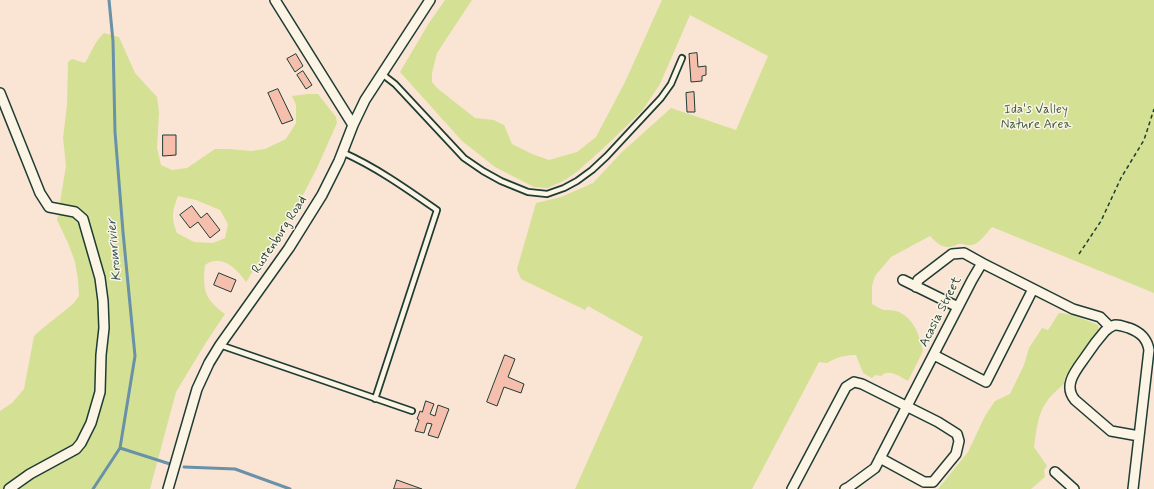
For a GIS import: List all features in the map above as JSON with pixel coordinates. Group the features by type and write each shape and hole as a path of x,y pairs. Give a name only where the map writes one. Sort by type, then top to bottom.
{"street":[{"path":"275,0 353,125"},
{"name":"Rustenburg Road","path":"168,489 197,389 209,363 322,195 365,100 430,0"},
{"path":"0,93 40,193 49,207 75,212 83,218 100,278 104,328 101,355 100,392 91,423 81,443 76,449 30,474 9,489"},
{"path":"916,287 918,280 952,254 964,253 1073,309 1100,317 1110,327"},
{"name":"Acasia Street","path":"846,489 860,485 875,468 982,263"},
{"path":"902,280 958,307"},
{"path":"934,355 986,382 1033,289"},
{"path":"1133,489 1149,350 1148,344 1141,334 1122,325 1116,325 1110,327 1099,337 1074,372 1070,388 1071,396 1111,431 1139,436"},
{"path":"792,489 846,386 854,382 862,384 938,422 957,434 959,441 956,454 933,482 924,482 880,458"},
{"path":"1055,472 1074,489"}],"lane":[{"path":"382,74 395,84 464,158 501,181 528,192 547,194 564,188 577,181 607,156 661,98 670,84 682,58"},
{"path":"342,152 399,184 437,210 375,399"},
{"path":"220,345 412,411"}],"path":[{"path":"1079,254 1101,221 1121,178 1144,140 1154,109"}],"green space":[{"name":"Ida's Valley Nature Area","path":"445,0 472,0 437,53 432,73 432,82 437,88 475,118 494,120 504,125 512,144 532,154 549,160 577,152 596,137 625,82 662,0 1154,0 1154,293 992,227 980,241 971,245 958,244 951,247 946,247 938,244 930,236 891,257 875,276 872,286 872,304 882,310 894,311 907,317 918,333 923,351 908,381 891,373 881,376 875,375 872,378 863,373 856,355 848,355 834,359 827,363 819,362 752,489 575,489 643,337 588,306 585,310 521,279 517,269 536,203 561,197 593,183 621,153 671,108 736,130 768,56 690,15 660,84 642,111 578,171 565,180 548,188 534,187 495,167 462,141 400,72 429,23"},
{"path":"104,33 119,37 135,73 157,97 159,112 157,148 161,165 172,170 187,168 215,149 251,151 265,149 286,139 296,123 296,105 292,96 318,94 336,117 337,123 303,195 246,282 234,268 228,264 217,261 205,265 204,284 207,295 214,305 225,314 176,392 150,489 0,489 0,411 12,403 24,389 34,336 73,304 79,296 75,262 57,220 66,166 63,138 67,105 68,62 72,59 85,63","holes":["178,196 196,200 220,210 228,224 225,238 213,243 194,242 177,233 173,214"]},
{"path":"1059,313 1084,319 1098,325 1099,330 1065,377 1064,384 1049,398 1040,414 1034,447 1047,466 1044,470 1045,477 1031,489 938,489 968,452 985,416 995,401 1010,394 1024,365 1029,348 1042,328 1048,330"}],"building":[{"path":"697,53 698,67 706,66 706,75 702,76 702,81 691,82 689,54"},
{"path":"296,54 303,66 295,72 287,59"},
{"path":"303,71 312,85 306,89 297,75"},
{"path":"278,89 293,120 282,124 268,93"},
{"path":"694,92 695,112 687,112 686,93"},
{"path":"163,135 176,135 176,155 163,156"},
{"path":"192,206 201,218 207,213 220,230 210,238 198,222 190,228 180,215"},
{"path":"219,273 236,280 231,292 214,285"},
{"path":"505,355 515,359 508,377 524,384 521,393 504,387 497,406 487,402"},
{"path":"426,401 434,404 430,414 435,416 438,405 449,409 438,438 428,435 432,424 427,423 424,433 415,431 419,420 417,419 420,411 422,412"},
{"path":"397,480 422,489 394,489"}],"waterway":[{"name":"Kromrivier","path":"93,489 120,448 135,356 115,132 113,41 109,0"},
{"path":"120,448 170,464"},
{"path":"184,467 235,469 290,489"}]}
